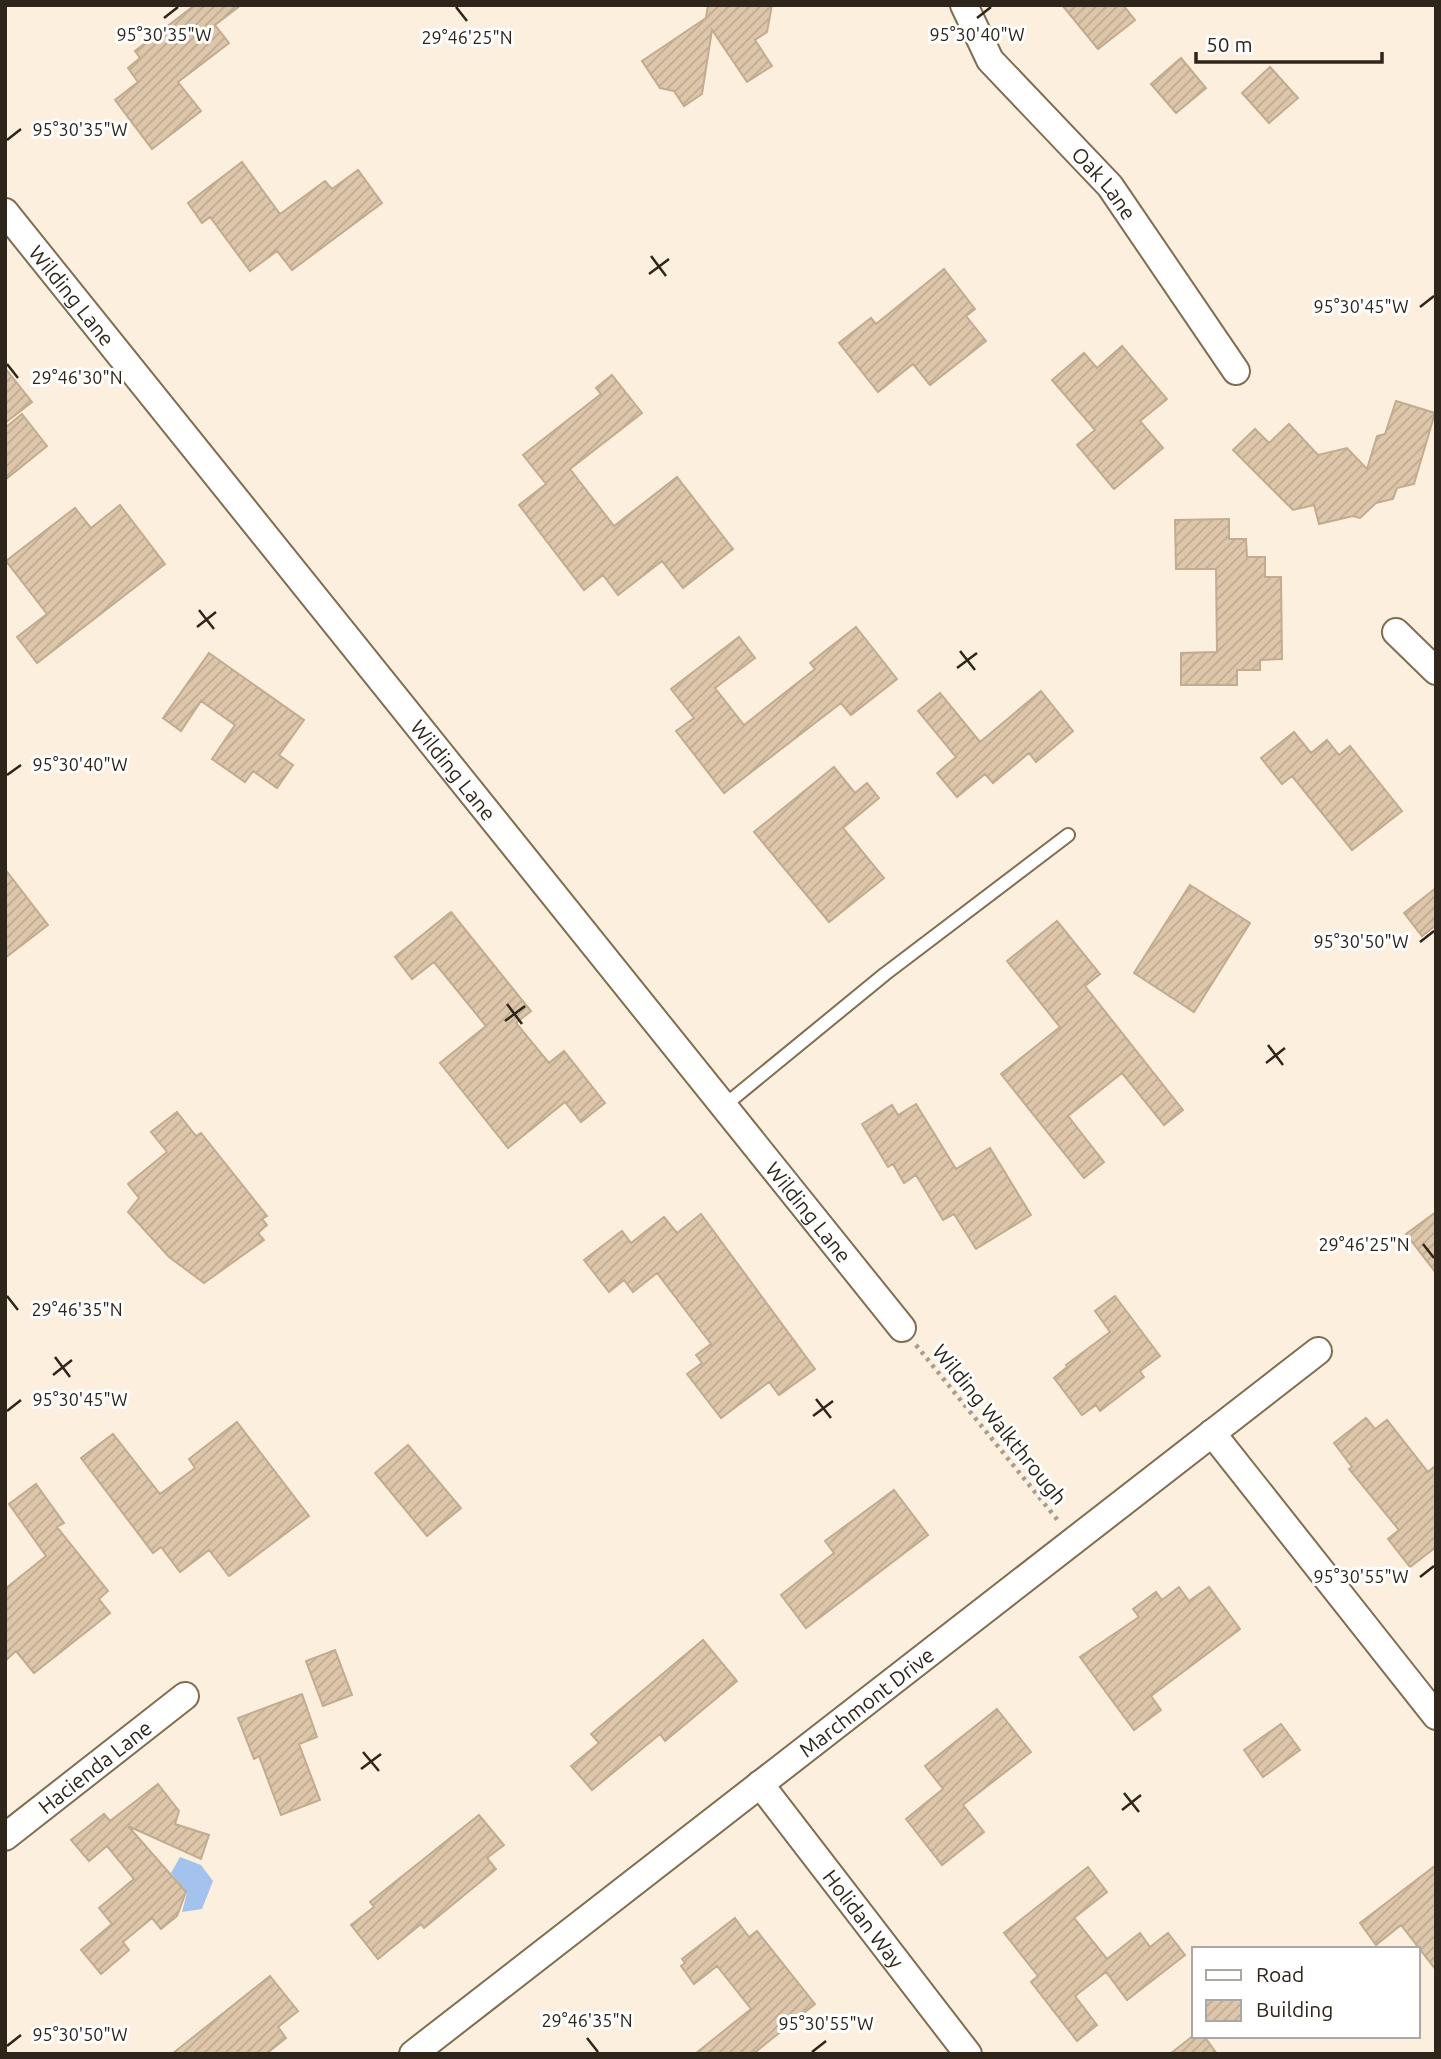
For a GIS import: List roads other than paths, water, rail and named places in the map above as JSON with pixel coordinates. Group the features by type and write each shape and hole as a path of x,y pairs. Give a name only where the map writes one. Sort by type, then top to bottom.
{"street":[{"name":"Oak Lane","path":"964,5 990,60 1110,186 1236,370"},
{"name":"Wilding Lane","path":"5,212 902,1328"},
{"path":"1396,632 1436,671"},
{"name":"Marchmont Drive","path":"413,2054 1318,1351"},
{"path":"1212,1433 1436,1716"},
{"name":"Hacienda Lane","path":"5,1837 185,1696"},
{"name":"Holidan Way","path":"760,1784 968,2054"}],"lane":[{"path":"725,1105 885,974 1068,835"}],"water":[{"path":"180,1857 201,1865 213,1881 202,1909 182,1912 187,1893 171,1873"}]}
